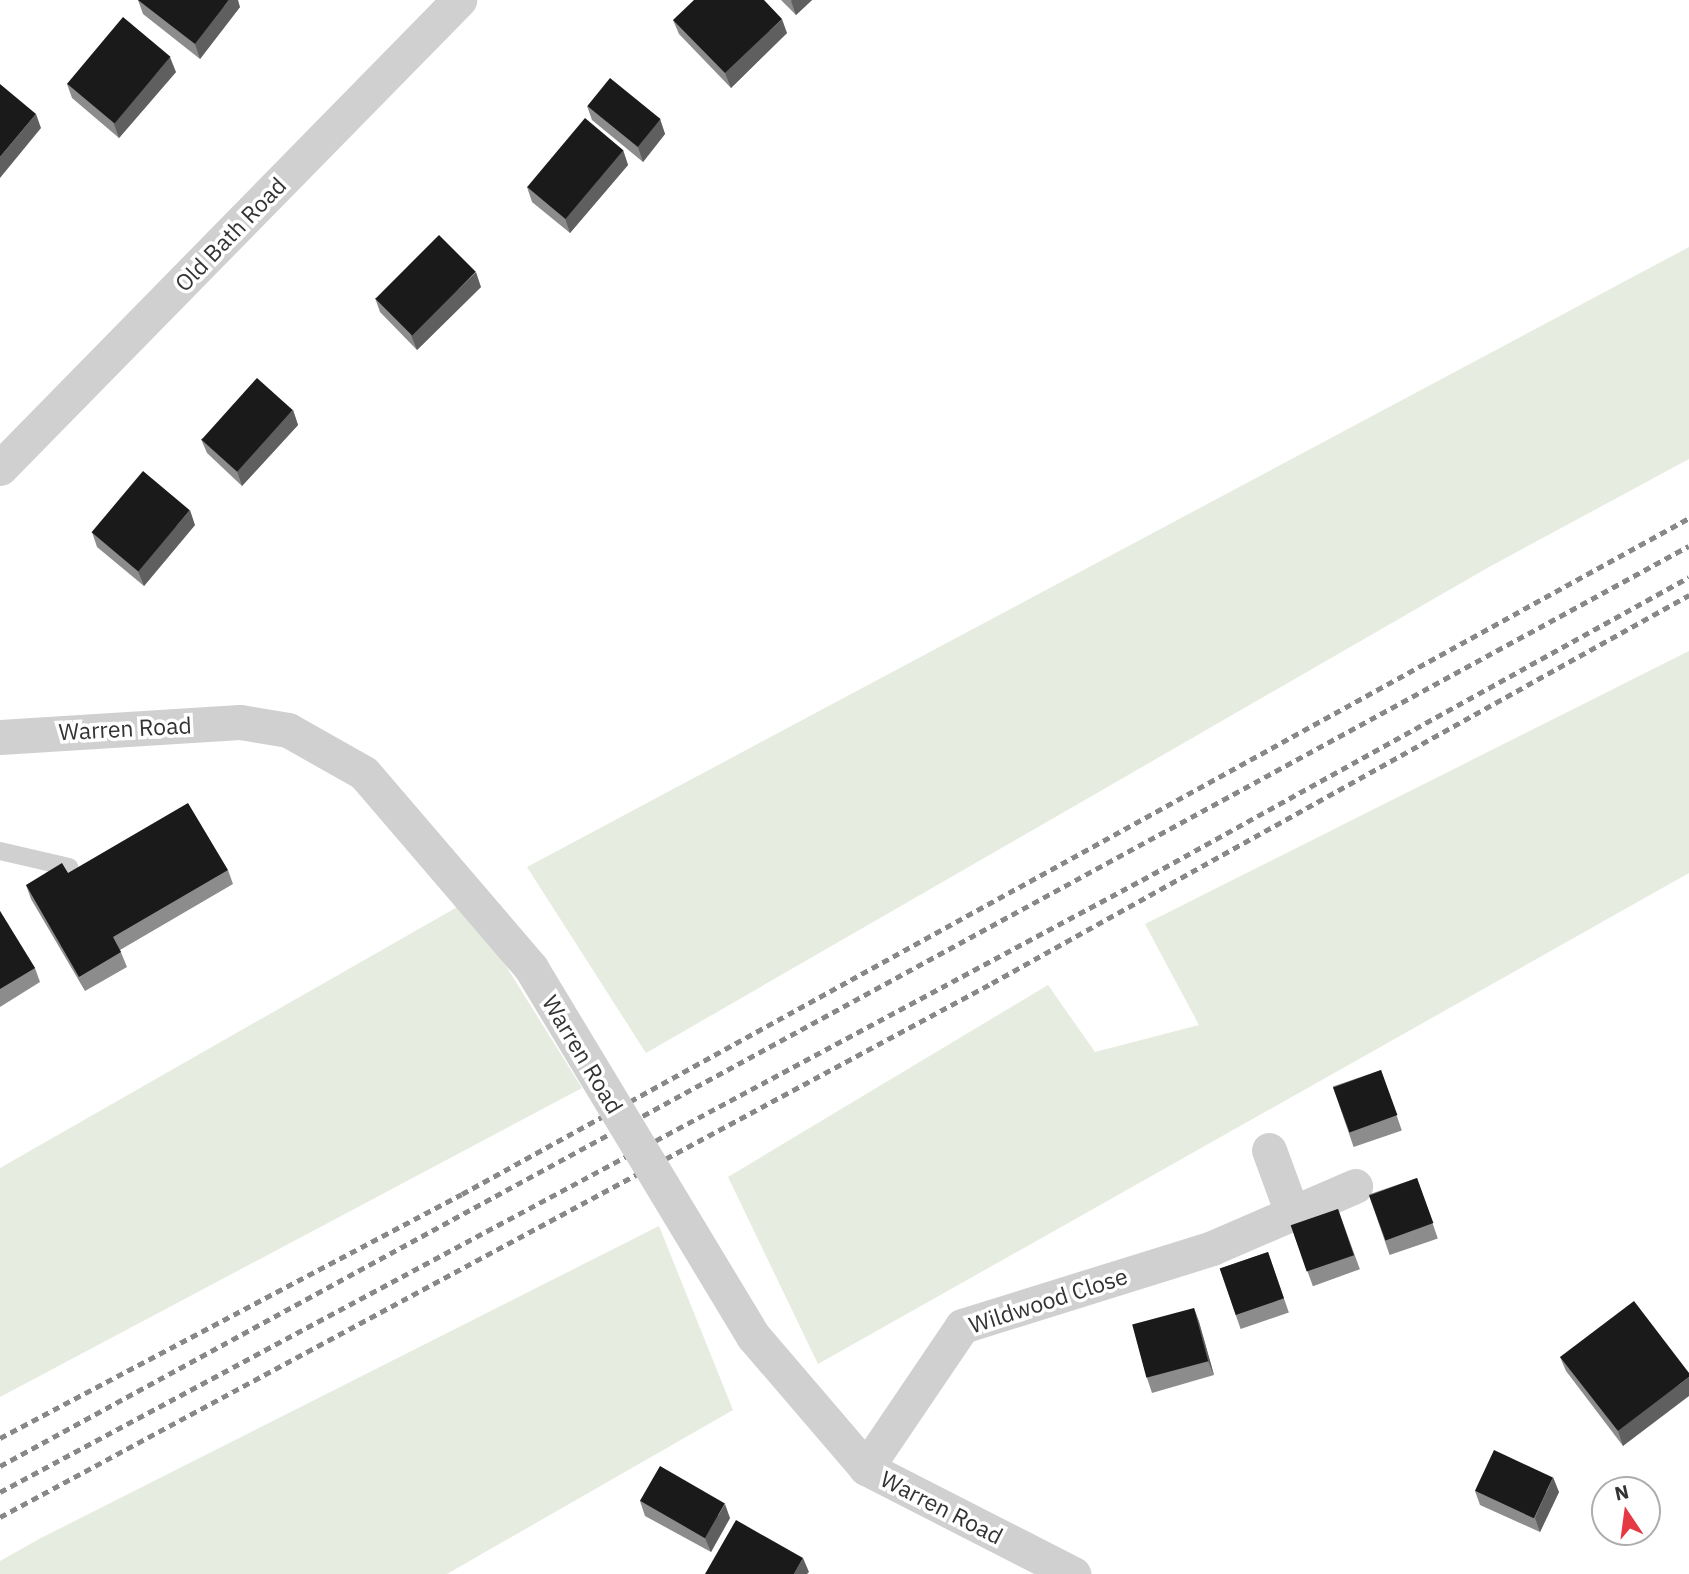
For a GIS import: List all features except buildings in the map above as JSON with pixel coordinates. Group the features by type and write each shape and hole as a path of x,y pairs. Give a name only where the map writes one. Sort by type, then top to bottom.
{"street":[{"name":"Old Bath Road","path":"0,468 459,0"},
{"name":"Warren Road","path":"0,737 240,722 288,730 364,773 531,968 753,1336 866,1468 1073,1574"},
{"path":"1269,1150 1291,1210"},
{"name":"Wildwood Close","path":"866,1468 962,1326 1212,1248 1291,1210 1355,1186"}],"lane":[{"path":"0,851 69,867"}],"shaded area":[{"path":"1689,247 1689,459 1489,567 646,1053 527,867"},
{"path":"1689,651 1689,873 818,1364 728,1177 1048,985 1095,1052 1199,1025 1145,924"},
{"path":"466,902 582,1088 0,1397 0,1168"},
{"path":"659,1226 733,1410 447,1574 0,1574 0,1561 41,1538"}],"railway":[{"path":"0,1438 462,1194 1689,518"},
{"path":"0,1466 1689,546"},
{"path":"0,1492 1142,880 1689,577"},
{"path":"0,1517 992,983 1689,595"}]}
